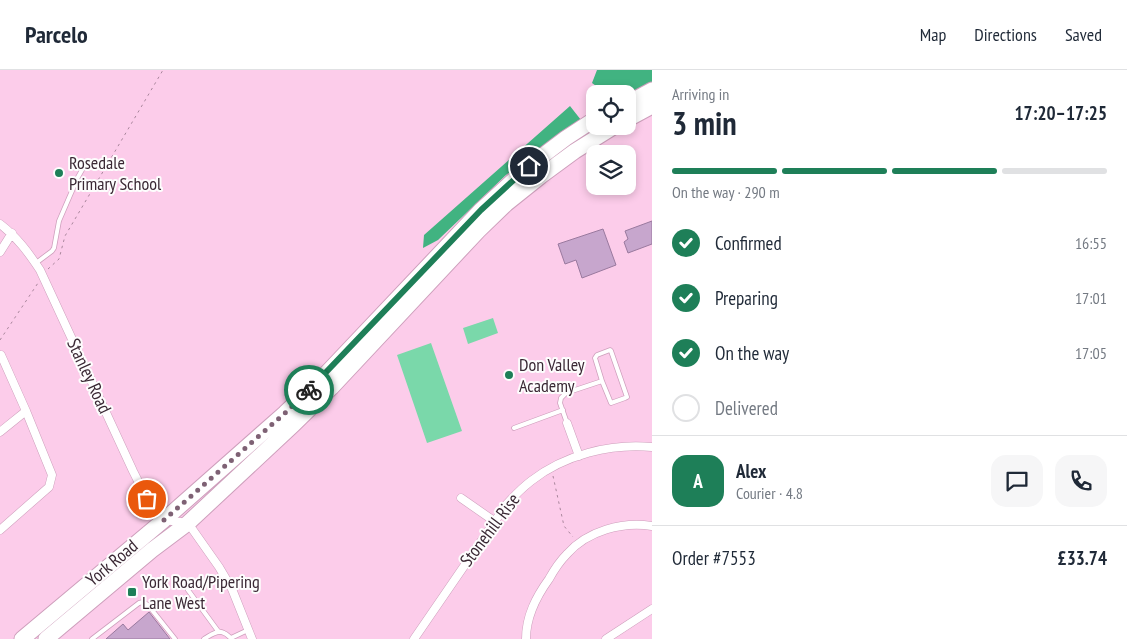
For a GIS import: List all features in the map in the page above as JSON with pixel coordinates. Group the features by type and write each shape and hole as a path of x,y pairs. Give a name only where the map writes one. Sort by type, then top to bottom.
{"highway":[{"path":"636,99 652,92"},
{"path":"636,115 652,106"},
{"name":"York Road","path":"22,639 164,520 285,413 321,379 481,210 529,166 586,125"},
{"name":"York Road","path":"46,639 152,550 188,523 294,425 478,231 506,204 540,176 601,135"}],"street":[{"name":"Stanley Road","path":"0,224 12,233 27,250 43,275 132,471 147,499 164,520"},
{"path":"0,252 12,233"},
{"path":"0,530 49,488 52,475 1,355"},
{"path":"0,432 26,411"},
{"path":"567,423 579,456"},
{"name":"Stonehill Rise","path":"414,639 494,521 506,505 532,480 561,463 579,456 609,449 652,447"},
{"path":"461,498 494,521"},
{"path":"164,520 188,523 203,543 232,590 252,639"},
{"path":"526,639 529,614 535,601 568,552 589,537 609,529 637,524 652,526"},
{"path":"606,639 652,609"}],"lane":[{"path":"36,263 54,248 59,221 82,170"},
{"path":"610,350 627,396 611,403 602,381 595,358 597,355 610,350"},
{"path":"567,423 560,403 561,398 566,393 602,381"},
{"path":"514,428 563,410"},
{"path":"188,590 218,632"},
{"path":"92,639 143,602 148,605 175,639"},
{"path":"204,639 218,632 224,632 231,638 248,630"}],"path":[{"path":"0,340 43,275 59,259 65,236 163,70"},
{"path":"549,470 553,475 564,526 578,544"}],"green space":[{"path":"597,70 652,70 652,82 636,90 636,85 595,85 592,83"},
{"path":"570,106 581,120 506,175 438,240 423,248 424,235"},
{"path":"493,318 498,333 468,344 463,328"},
{"path":"431,343 462,431 427,443 397,355"}],"building":[{"path":"652,221 652,244 628,253 624,242 628,239 625,231"},
{"path":"603,229 616,265 582,278 576,260 565,264 558,244"},
{"path":"149,612 170,639 106,639 123,624 128,630"}],"way so far":[{"path":"147,499 164,520 309,390"}],"place":[{"name":"Rosedale Primary School","path":"59,173"},
{"name":"Don Valley Academy","path":"509,375"},
{"name":"York Road/Pipering Lane West","path":"132,592"}],"route":[{"path":"309,390 481,210 529,166"}]}
